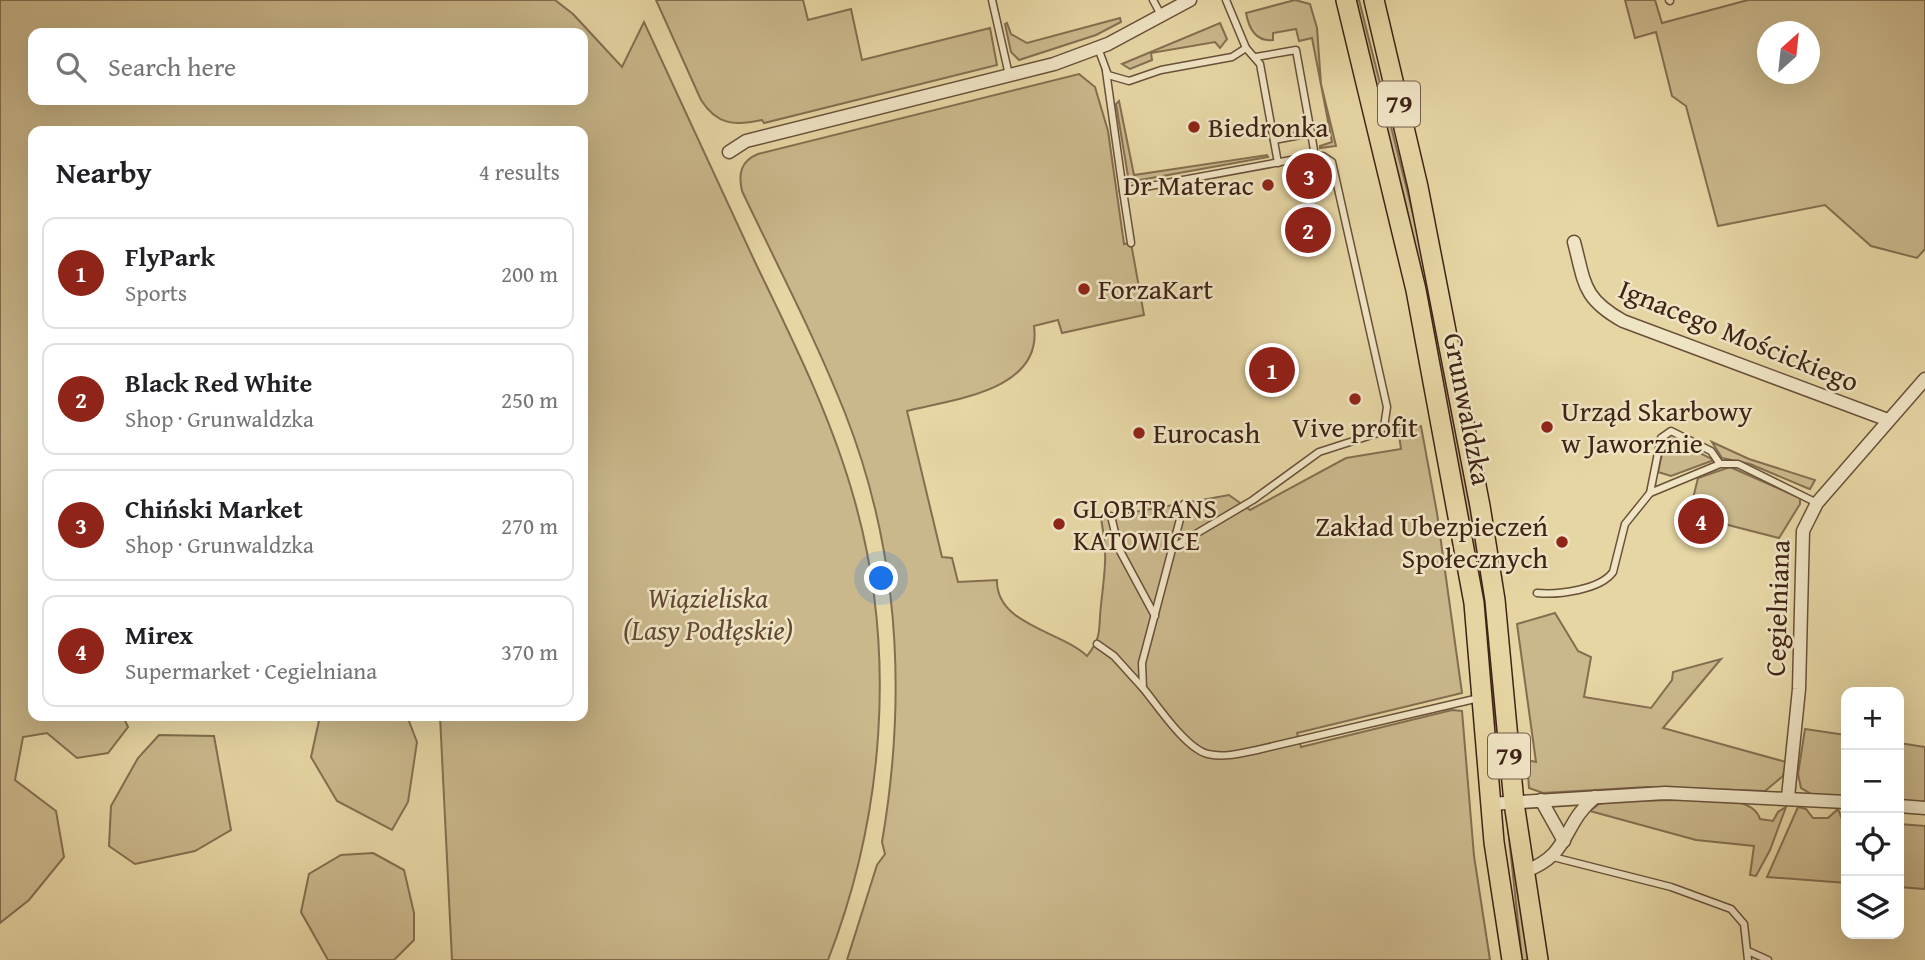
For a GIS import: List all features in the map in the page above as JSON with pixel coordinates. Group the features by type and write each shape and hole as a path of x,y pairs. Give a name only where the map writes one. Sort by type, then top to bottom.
{"main road":[{"name":"Grunwaldzka","path":"1346,0 1424,326 1474,603 1490,804 1512,960"},
{"name":"Grunwaldzka","path":"1374,0 1418,187 1484,528 1500,640 1522,872 1538,960"}],"street":[{"path":"729,152 746,141 1009,75 1098,48 1189,0"},
{"name":"Ignacego Mościckiego","path":"1574,242 1588,295 1602,310 1623,321 1888,420"},
{"name":"Cegielniana","path":"1788,797 1799,690 1803,531 1817,503 1925,379"},
{"path":"1490,804 1665,793 1841,802"},
{"path":"1522,872 1553,857 1581,809 1595,797"},
{"path":"1541,800 1564,841"},
{"path":"1904,806 1925,808"}],"lane":[{"path":"992,0 1009,75"},
{"path":"1153,0 1161,15"},
{"path":"1226,0 1246,48 1256,57 1279,163"},
{"path":"1098,48 1105,71 1131,243"},
{"path":"1105,71 1111,78 1129,81 1161,70 1232,57 1246,48"},
{"path":"1256,57 1296,50 1315,156"},
{"path":"1274,140 1311,133"},
{"path":"1123,191 1315,156 1323,156 1332,162 1387,407 1384,427 1370,437 1319,452 1253,500 1172,548"},
{"path":"1537,593 1569,590 1609,579 1614,572 1625,524 1650,493 1661,438 1665,433 1671,431 1712,451 1720,464"},
{"path":"1650,493 1720,464 1731,463 1746,467 1817,503"},
{"path":"1143,688 1142,663 1184,504"},
{"path":"1111,516 1119,549 1156,618"},
{"path":"1097,644 1114,656 1187,741 1206,754 1227,756 1482,698"},
{"path":"1553,857 1671,887 1731,909 1744,923 1748,960"},
{"path":"1748,951 1768,960"}],"green space":[{"name":"Wiązieliska (Lasy Podłęskie)","path":"0,0 555,0 586,28 28,28 28,105 588,105 588,30 622,67 644,22 823,410 846,471 868,559 880,675 878,733 862,849 828,960 452,960 440,721 588,721 588,126 28,126 28,721 125,721 128,727 108,753 77,758 47,733 23,737 15,780 56,811 64,857 29,900 0,923"},
{"path":"656,0 803,0 808,20 851,9 862,60 990,28 997,65 764,123 762,120 727,122 713,115 701,100"},
{"path":"1295,0 1310,4 1317,28 1321,84 1336,146 1320,148 1332,142 1312,38 1299,41 1296,29 1273,33 1273,40 1262,39 1251,29 1247,19 1246,13"},
{"path":"1354,0 1359,0 1432,289 1488,601 1502,777 1482,602 1443,385 1404,196"},
{"path":"1625,0 1655,0 1662,23 1748,0 1925,0 1925,249 1917,258 1871,246 1825,205 1718,226 1686,106 1672,96 1656,32 1635,38"},
{"path":"1120,18 1121,22 1096,35 1019,60 1011,52 1005,24 1007,23 1011,34 1027,43"},
{"path":"1220,23 1227,39 1220,48 1215,42 1151,53 1152,60 1130,69 1122,64"},
{"path":"1079,74 1095,87 1108,131 1124,244 1131,243 1144,315 1062,333 1058,320 1034,326 1033,348 1024,365 1010,378 970,396 907,411 942,557 952,558 958,582 997,580 1000,595 1007,607 1018,617 1076,647 1087,656 1098,637 1105,562 1101,518 1229,495 1250,510 1346,458 1401,449 1398,428 1421,426 1437,513 1462,693 1297,733 1301,747 1452,710 1462,711 1474,856 1490,960 847,960 877,865 885,854 882,842 890,787 896,679 894,625 887,572 878,519 845,413 742,191 742,168 758,154"},
{"path":"1119,101 1134,175 1267,155 1268,157 1129,182 1116,104"},
{"path":"1666,436 1714,460 1671,476 1658,472"},
{"path":"1712,442 1749,459 1815,480 1810,489 1750,464 1722,458"},
{"path":"1730,467 1800,498 1800,504 1779,538 1689,515 1698,478"},
{"path":"1555,613 1578,651 1591,657 1584,697 1651,708 1672,680 1673,672 1721,659 1663,728 1786,762 1783,776 1765,791 1647,787 1543,793 1529,788 1527,760 1536,762 1517,624"},
{"path":"319,721 409,721 417,742 408,802 392,830 337,801 311,757"},
{"path":"1805,729 1841,734 1841,797 1813,795 1801,788 1798,774"},
{"path":"159,735 214,736 231,830 195,851 135,864 109,846 111,806 138,758"},
{"path":"1904,744 1925,747 1925,802 1904,800"},
{"path":"1611,801 1738,802 1755,811 1760,819 1773,821 1778,812 1786,807 1770,850 1756,876 1750,875 1754,846 1696,840 1590,811 1599,804"},
{"path":"1798,807 1806,809 1813,818 1828,818 1838,809 1841,816 1841,883 1767,877"},
{"path":"1904,824 1925,826 1925,889 1904,887"},
{"path":"1508,828 1530,960 1522,960"},
{"path":"373,853 404,870 414,913 414,940 394,960 328,960 301,912 309,874 341,855"}],"place":[{"name":"Biedronka","path":"1194,127"},
{"name":"Chiński Market","path":"1309,176"},
{"name":"Dr Materac","path":"1268,185"},
{"name":"Black Red White","path":"1308,230"},
{"name":"ForzaKart","path":"1084,289"},
{"name":"FlyPark","path":"1272,370"},
{"name":"Vive profit","path":"1355,399"},
{"name":"Urząd Skarbowy w Jaworznie","path":"1547,427"},
{"name":"Eurocash","path":"1139,433"},
{"name":"Mirex","path":"1701,521"},
{"name":"GLOBTRANS KATOWICE","path":"1059,524"},
{"name":"Zakład Ubezpieczeń Społecznych","path":"1562,542"}]}
